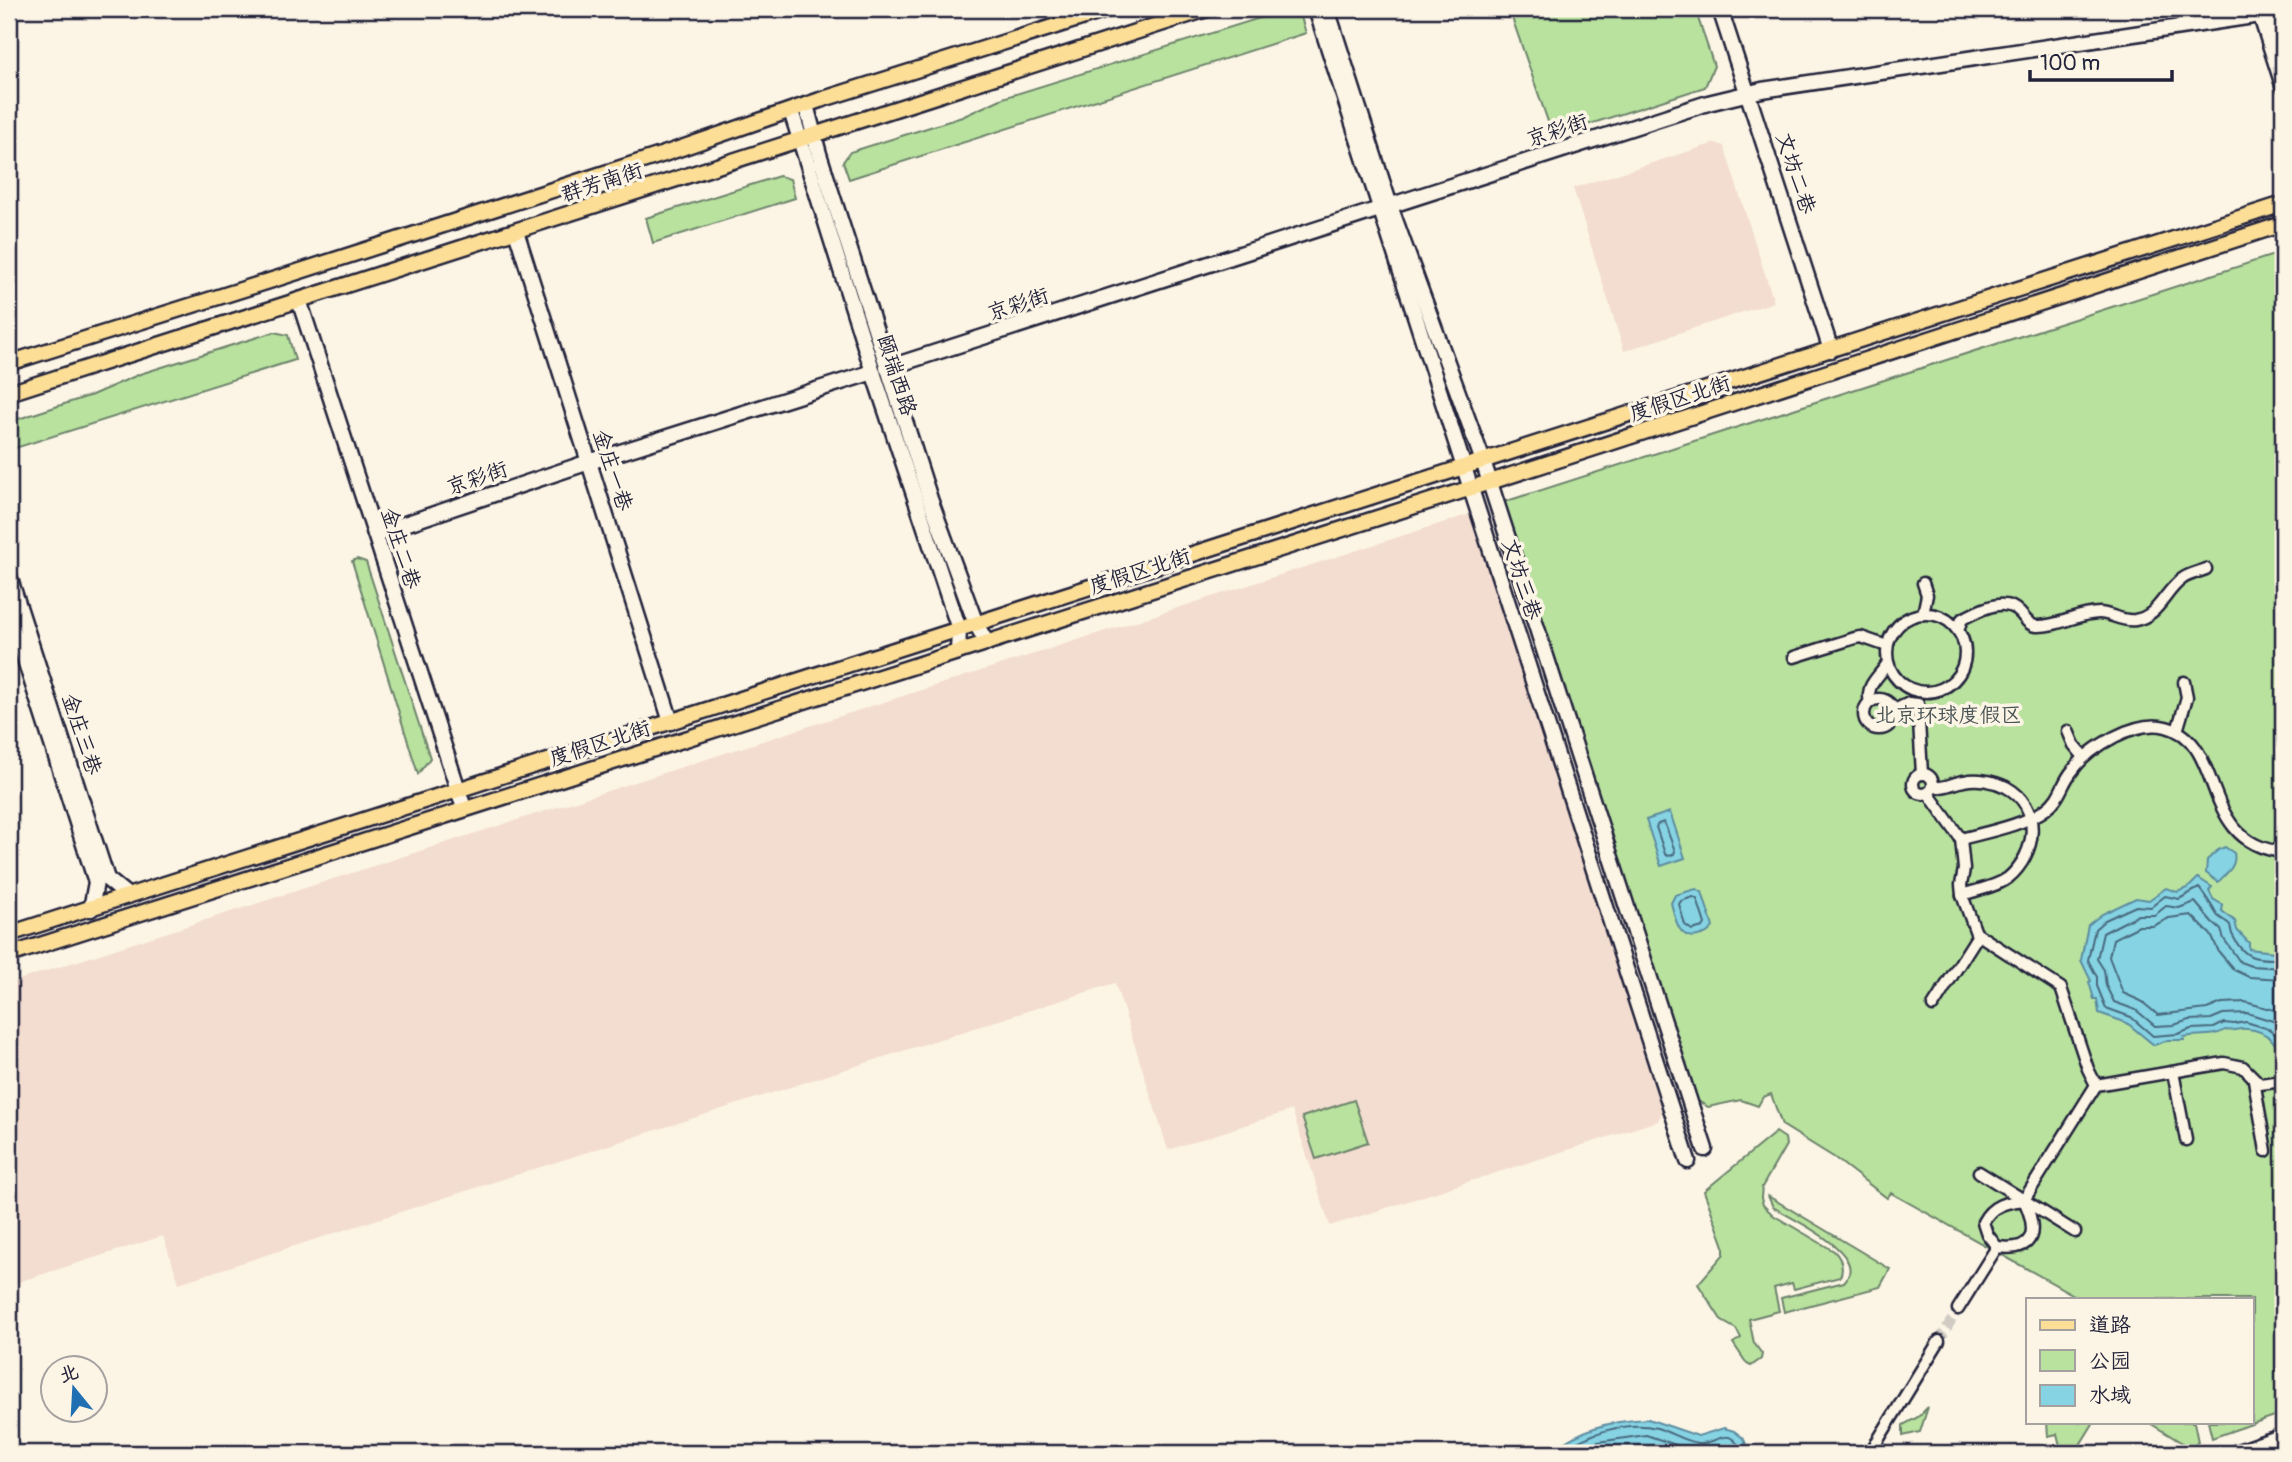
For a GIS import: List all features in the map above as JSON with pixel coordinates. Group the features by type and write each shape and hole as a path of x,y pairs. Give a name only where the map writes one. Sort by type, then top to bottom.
{"main road":[{"name":"群芳南街","path":"9,363 1110,9"},
{"name":"群芳南街","path":"9,393 1207,9"},
{"name":"文坊三巷","path":"1316,9 1385,208 1483,461 1705,1149"},
{"name":"文坊三巷","path":"1328,9 1463,468 1688,1161"},
{"name":"文坊二巷","path":"1720,9 1831,349"},
{"name":"京彩街","path":"375,534 589,462 1708,103 1748,93 2268,13"},
{"path":"2268,13 2283,50"},
{"path":"2268,13 2283,85"},
{"name":"颐瑞西路","path":"806,105 808,138 804,157 880,370 976,624 987,643"},
{"name":"颐瑞西路","path":"791,111 808,138"},
{"name":"度假区北街","path":"9,934 2283,204"},
{"name":"度假区北街","path":"9,955 1490,482 2283,224"},
{"name":"金庄一巷","path":"516,231 671,722"},
{"name":"金庄二巷","path":"299,300 464,808"},
{"name":"颐瑞西路","path":"880,370 959,629 958,652"},
{"name":"金庄三巷","path":"9,576 107,879 128,896"},
{"name":"金庄三巷","path":"9,610 96,882 91,909"},
{"path":"502,777 498,782 500,789 507,795"},
{"path":"414,805 421,816 418,823"},
{"path":"2235,1453 2283,1436"}],"street":[{"path":"1958,631 1962,619 2006,604 2031,625 2037,626 2103,613 2122,621 2144,618 2158,608 2181,579 2207,569"},
{"path":"1923,583 1927,596 1923,614"},
{"path":"1923,614 1943,618 1958,631 1965,652 1959,674 1942,689 1919,692 1903,685 1891,672 1887,664 1887,646 1890,636 1903,621 1923,614"},
{"path":"1794,657 1855,638 1887,646"},
{"path":"1870,702 1870,686 1887,664"},
{"path":"2177,730 2186,697 2184,682"},
{"path":"1919,692 1922,774"},
{"path":"1884,699 1894,710 1889,724 1880,729 1874,728 1864,716 1870,702 1884,699"},
{"path":"1894,710 1909,703 1918,704"},
{"path":"1961,839 2031,818 2059,799 2070,773 2092,749 2145,726 2163,726 2177,730 2187,737 2203,762 2225,817 2234,827 2261,846 2283,852"},
{"path":"2068,731 2074,745 2084,757"},
{"path":"1922,774 1914,778 1913,789 1918,794 1967,780 1992,782 2014,793 2031,818 2032,839 2024,859 2014,873 2005,880 1962,895"},
{"path":"1922,774 1931,779 1930,790 1961,839 1964,869 1962,895 1973,928 1978,935 2061,988 2096,1085"},
{"path":"1933,1006 1978,935"},
{"path":"2024,1200 2096,1085 2224,1063 2243,1067 2260,1084 2283,1081"},
{"path":"2173,1072 2186,1140"},
{"path":"2254,1080 2266,1151"},
{"path":"1979,1172 2075,1232"},
{"path":"2024,1200 2033,1219 2030,1240 2025,1246 2013,1249 1997,1247 1987,1234 1983,1222 1987,1214 2008,1202 2024,1200"},
{"path":"1958,1309 1997,1247"},
{"path":"1870,1453 1938,1341"}],"shaded area":[{"path":"1715,143 1724,146 1774,302 1624,351 1573,188"},
{"path":"1470,514 1662,1112 1658,1121 1330,1226 1292,1110 1168,1150 1115,983 179,1283 163,1236 9,1285 9,1070 16,1068 9,1047 9,983"}],"green space":[{"path":"1289,9 1300,14 1306,33 849,179 843,162 850,152 962,117 1003,98"},
{"path":"1509,9 1538,9 1540,17 1565,9 1695,9 1714,66 1705,87 1553,136"},
{"path":"779,176 790,179 795,198 653,243 646,218"},
{"name":"北京环球度假区","path":"2283,252 2283,1413 2254,1423 2254,1298 2079,1298 1891,1193 1887,1198 1835,1158 1782,1125 1771,1094 1763,1097 1758,1106 1741,1100 1708,1107 1695,1099 1501,503"},
{"path":"274,332 288,335 295,360 9,450 9,422 92,395 140,374"},
{"path":"357,559 366,562 430,758 418,774 352,561"},
{"path":"1354,1100 1368,1142 1316,1159 1302,1117"},
{"path":"1776,1132 1785,1138 1786,1145 1762,1187 1763,1205 1773,1215 1834,1251 1842,1270 1840,1277 1794,1289 1792,1283 1774,1288 1779,1311 1749,1319 1754,1343 1762,1354 1761,1359 1751,1366 1733,1343 1741,1338 1736,1329 1722,1321 1698,1284 1724,1254 1724,1246 1704,1191"},
{"path":"1768,1196 1890,1269 1880,1287 1784,1312 1781,1298 1844,1282 1850,1271 1847,1260 1839,1249 1773,1207"},
{"path":"1928,1407 1920,1432 1903,1436 1903,1425 1918,1417"},
{"path":"2047,1424 2093,1424 2075,1453 2062,1453 2057,1434 2048,1436"},
{"path":"2151,1424 2194,1424 2198,1442 2189,1447"},
{"name":"北京环球度假区","path":"2208,1424 2252,1424 2212,1438"}],"water":[{"path":"1670,812 1685,858 1661,866 1646,820"},
{"path":"2225,847 2234,853 2235,858 2230,869 2218,882 2206,873 2207,860"},
{"path":"2198,878 2212,887 2209,891 2213,899 2223,905 2222,911 2235,921 2237,930 2249,943 2249,949 2283,953 2283,1065 2272,1040 2254,1030 2225,1030 2154,1045 2127,1023 2099,1013 2097,999 2094,999 2089,982 2091,981 2081,960 2088,925 2102,914 2136,898 2149,900 2166,888 2177,892 2188,888"},
{"path":"1696,889 1702,892 1713,927 1705,934 1691,937 1678,927 1671,903 1675,895"},
{"path":"1648,1419 1698,1436 1724,1428 1734,1431 1743,1438 1751,1453 1548,1453 1583,1432 1620,1422"}],"tunnel":[{"path":"1939,1341 1958,1309"}]}
